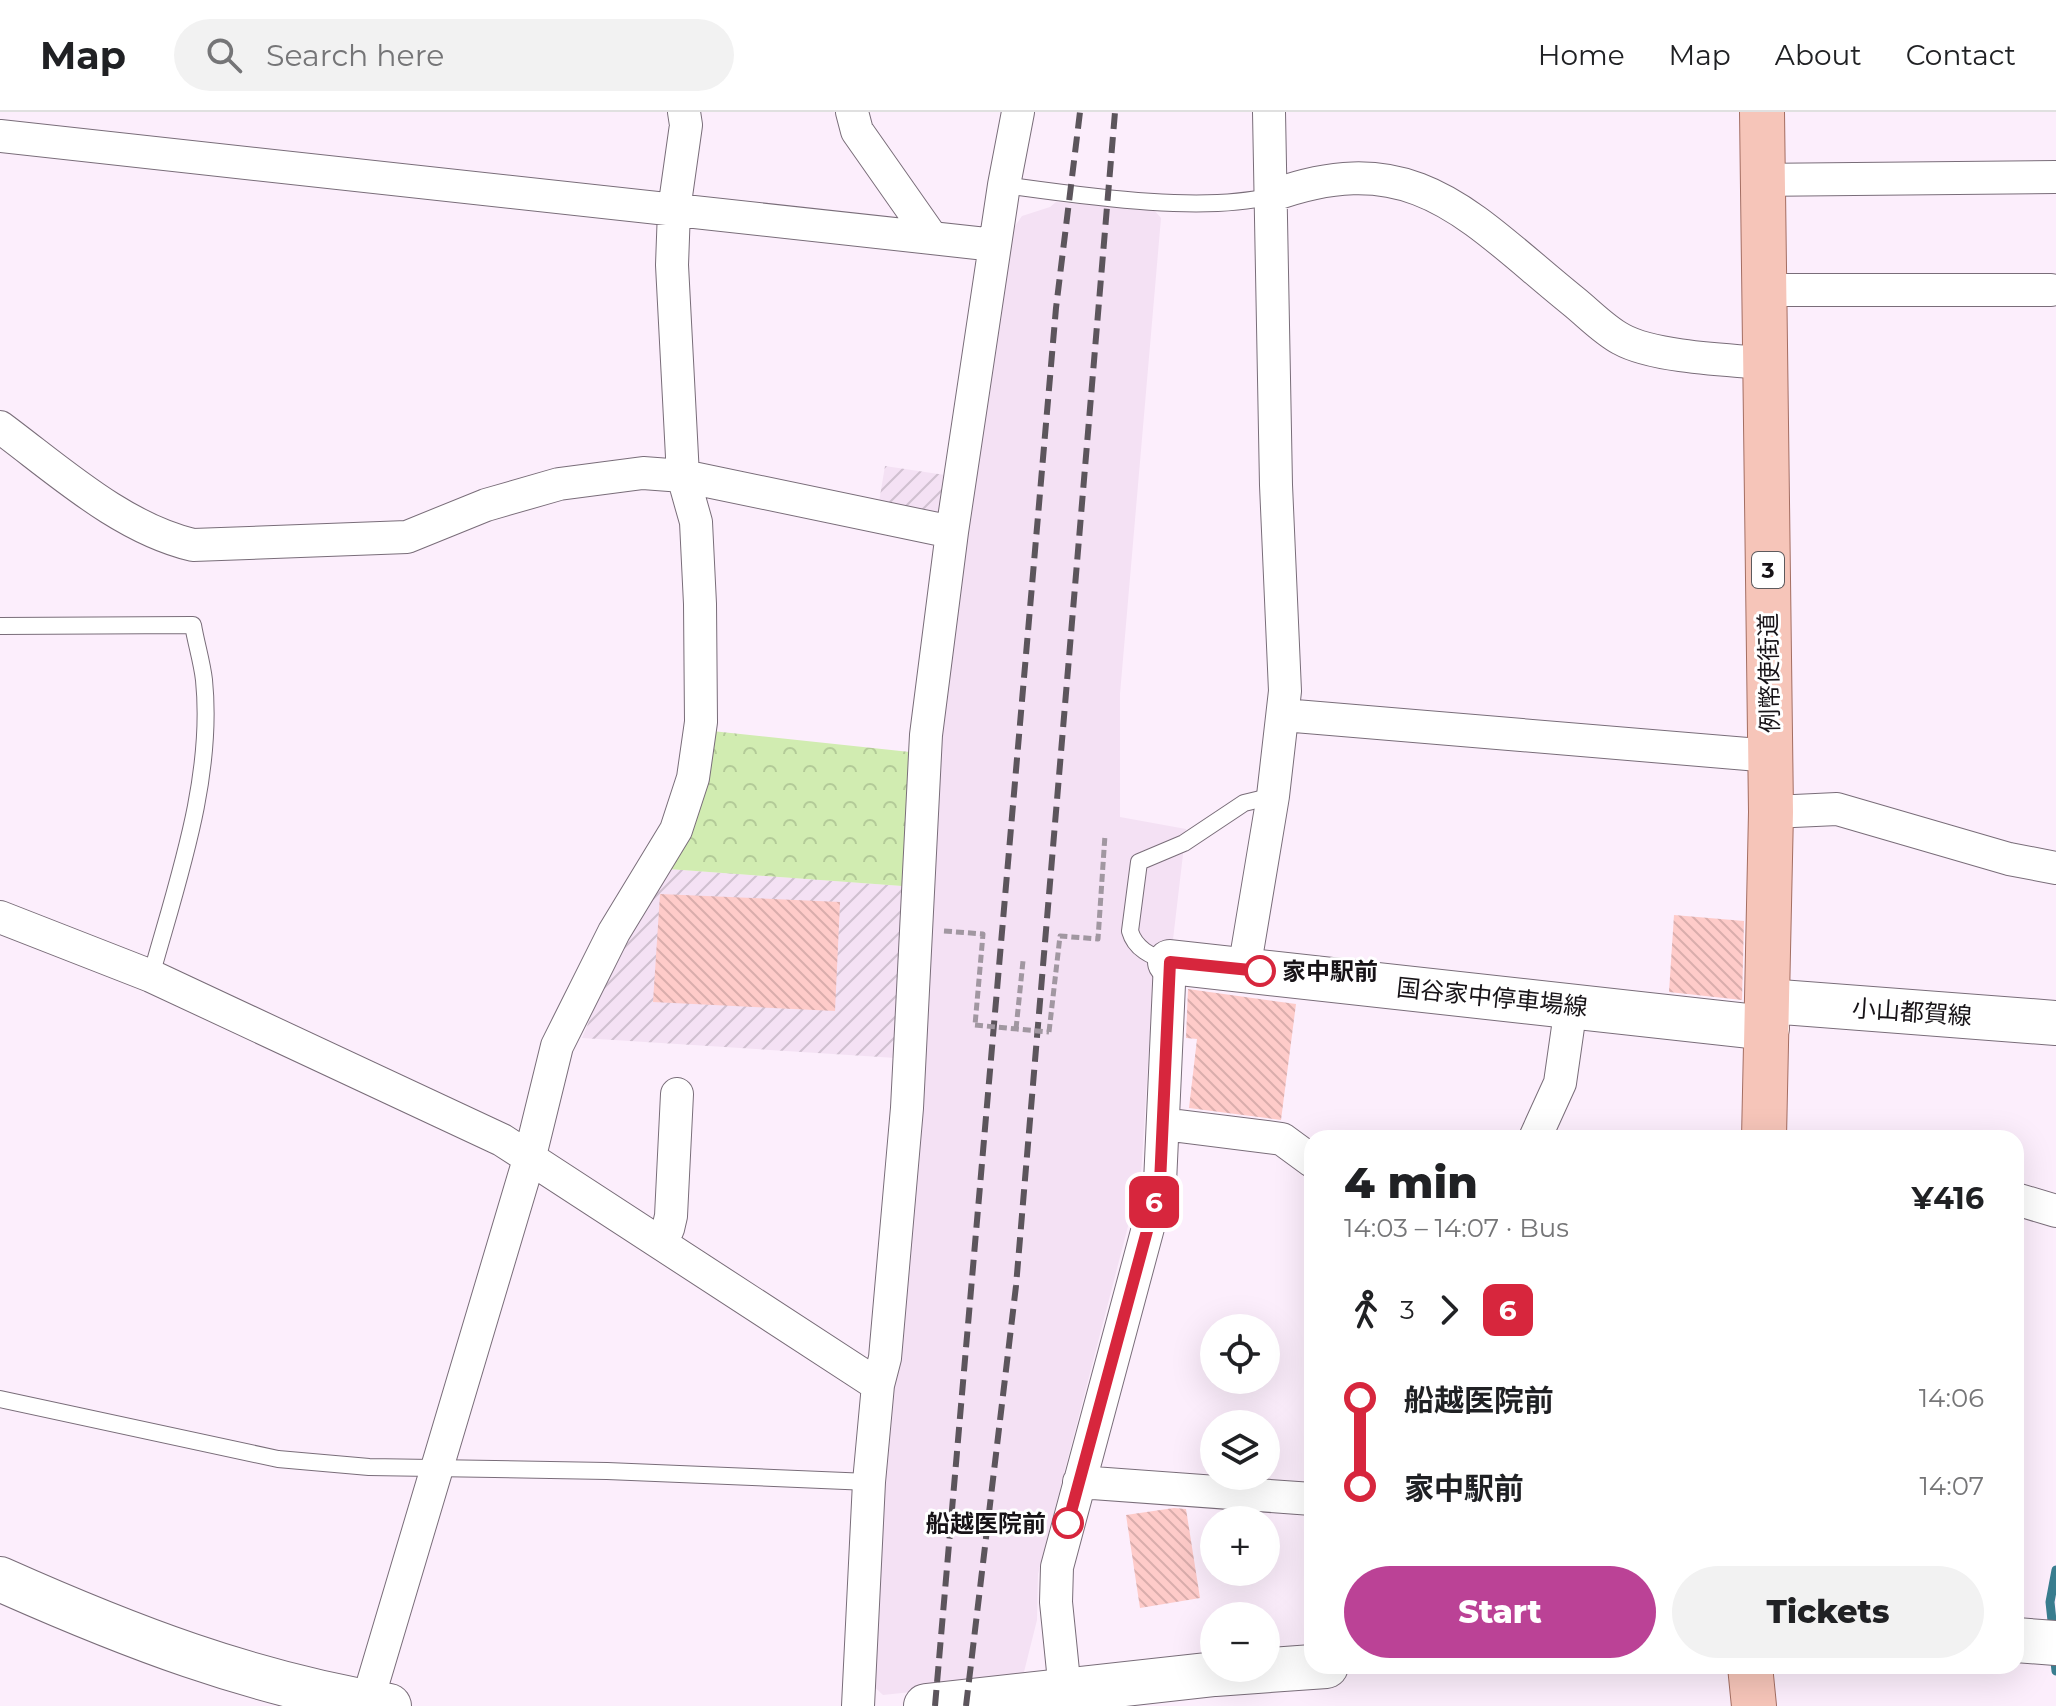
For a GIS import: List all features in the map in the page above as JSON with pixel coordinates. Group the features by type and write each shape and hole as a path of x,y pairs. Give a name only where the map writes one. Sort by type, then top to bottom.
{"main road":[{"name":"例幣使街道","path":"1762,112 1771,756 1768,1015 1772,1130"},
{"name":"国谷家中停車場線","path":"1170,962 1571,1006 1768,1015"},
{"name":"小山都賀線","path":"1768,1015 2056,1023"},
{"path":"0,1579 184,1656 277,1683 374,1705"},
{"path":"2024,1641 2056,1643"},
{"path":"926,1706 1215,1674 1304,1668"},
{"path":"1751,1674 1754,1706"}],"street":[{"path":"374,1705 436,1468 530,1156 557,1046 614,932 676,830 693,778 701,722 700,604 696,522 683,476 673,299 674,210 686,125 684,112"},
{"path":"852,112 857,131 921,217 932,238"},
{"path":"858,1706 869,1482 878,1385 885,1358 907,1108 926,735 952,532 1004,185 1018,112"},
{"path":"1244,970 1283,715 1269,112"},
{"path":"0,136 995,245"},
{"path":"1763,180 2056,177"},
{"path":"1271,196 1309,183 1378,178 1413,185 1448,201 1622,340 1692,358 1765,363"},
{"path":"1764,290 2051,290"},
{"path":"0,427 89,493 170,540 193,545 407,537 486,505 559,484 643,473 683,476 952,532"},
{"path":"1283,715 1771,756"},
{"path":"1771,812 1837,809 2009,859 2056,868"},
{"path":"0,917 151,976 530,1156 878,1385"},
{"path":"1065,1691 1056,1602 1057,1567 1160,1183 1170,962"},
{"path":"1539,1130 1560,1083 1571,1006"},
{"path":"656,1240 668,1229 671,1216 677,1094"},
{"path":"1163,1124 1282,1139 1304,1155"},
{"path":"2024,1201 2056,1211"},
{"path":"1079,1482 1304,1498"}],"lane":[{"path":"1004,185 1107,197 1204,203 1271,196"},
{"path":"0,626 193,625 204,680 202,761 184,856 151,976"},
{"path":"1170,962 1145,951 1133,940 1130,931 1139,862 1184,843 1244,803 1273,796"},
{"path":"0,1399 278,1459 436,1468 869,1482"},
{"path":"0,1560 52,1602"}],"path":[{"path":"942,931 983,934 975,1025 1049,1032 1060,936 1098,939 1105,835"},
{"path":"1016,1029 1023,961"}],"shaded area":[{"path":"1056,202 1154,210 1161,218 1120,694 1120,817 1186,829 1172,948 1154,968 1141,1176 1038,1574 1037,1620 1022,1680 883,1695 868,1681 936,773 964,537 1010,249 1015,226 1022,216"},
{"path":"885,466 945,475 937,519 878,508"},
{"path":"668,869 902,886 896,1058 582,1038 616,957"}],"green space":[{"path":"712,731 910,752 902,886 668,869"}],"building":[{"path":"660,894 840,902 835,1011 653,1002"},
{"path":"1674,915 1744,921 1742,1000 1669,992"},
{"path":"1188,989 1296,1004 1281,1120 1189,1108 1197,1039 1186,1038"},
{"path":"1186,1509 1200,1598 1140,1608 1126,1515"}],"waterway":[{"path":"2053,1630 2050,1602 2056,1570"},
{"path":"2054,1653 2056,1671"}],"railway":[{"path":"935,1706 1056,308 1080,112"},
{"path":"966,1706 1016,1286 1115,112"}],"bus line":[{"name":"6","path":"1068,1523 1160,1183 1170,962 1260,971"}],"place":[{"name":"家中駅前","path":"1260,971"},
{"name":"船越医院前","path":"1068,1523"}]}
